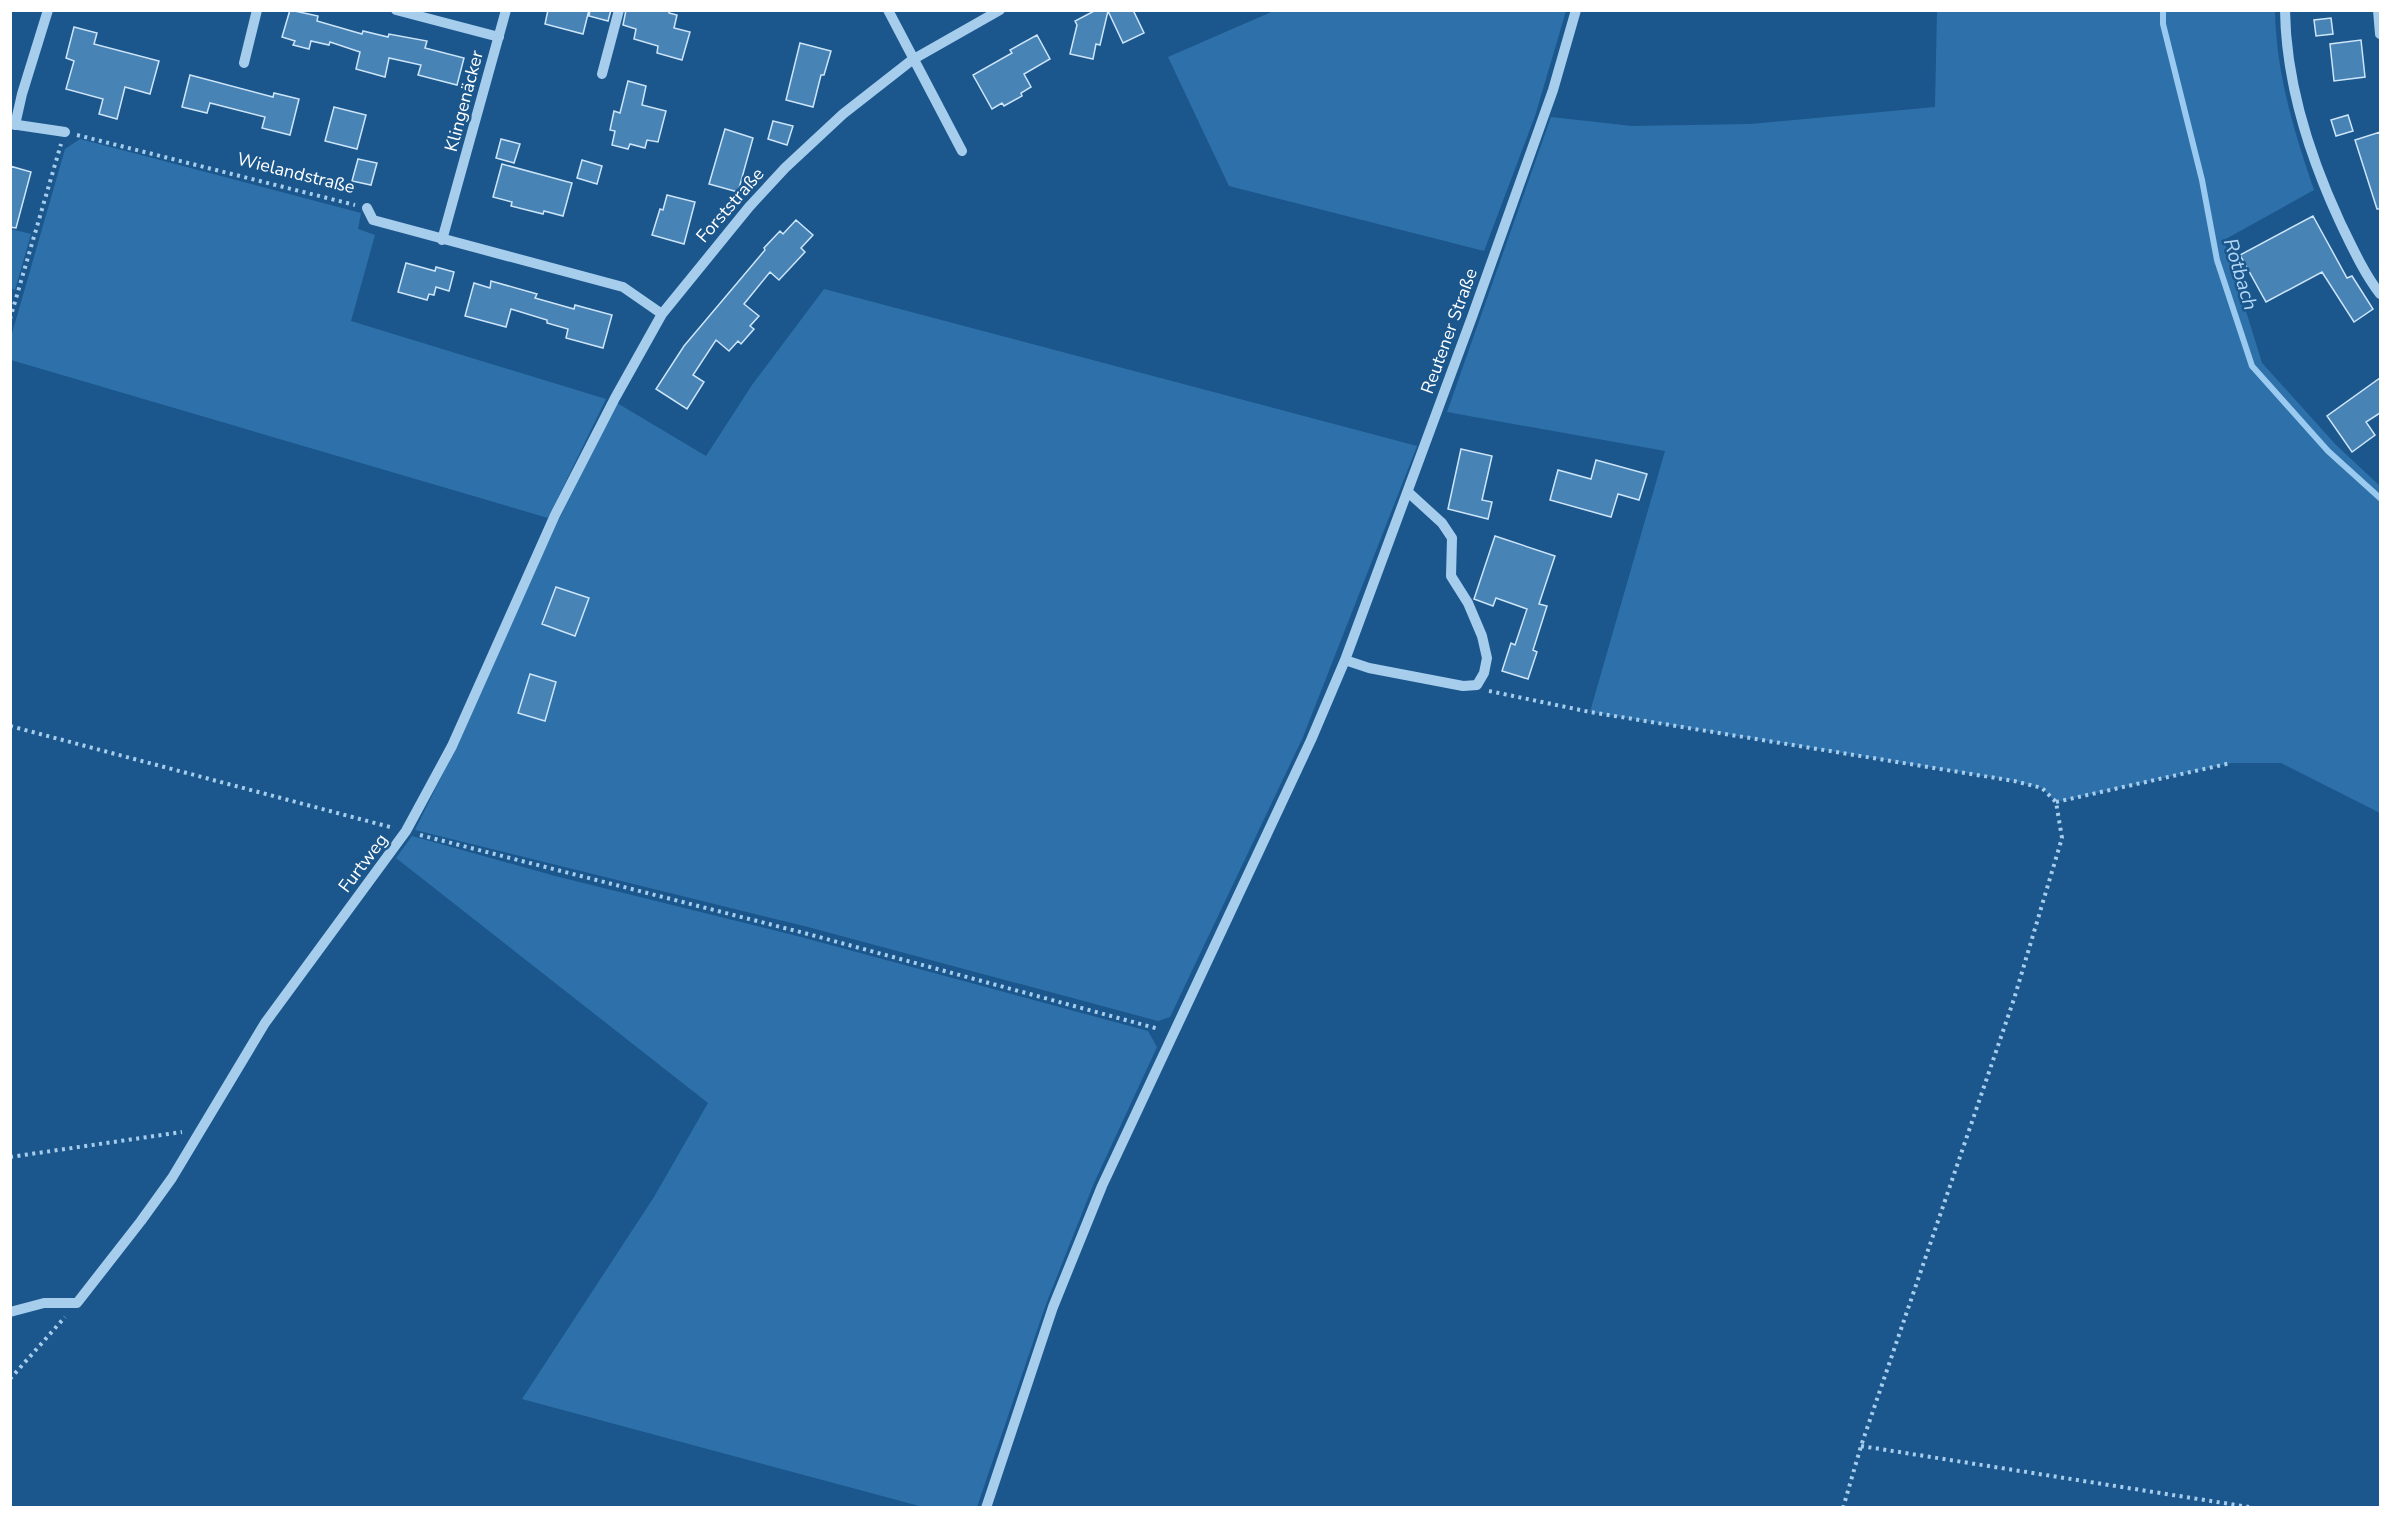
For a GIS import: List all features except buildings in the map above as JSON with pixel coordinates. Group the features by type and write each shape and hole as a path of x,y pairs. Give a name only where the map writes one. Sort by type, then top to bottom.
{"street":[{"path":"48,10 13,125 65,132"},
{"path":"244,63 257,10"},
{"name":"Klingenäcker","path":"396,10 499,37 442,240"},
{"path":"499,37 506,10"},
{"path":"602,74 619,10"},
{"path":"888,10 912,60 962,151"},
{"name":"Forststraße","path":"612,405 662,314 715,246 785,168 843,114 912,60 1000,10"},
{"name":"Reutener Straße","path":"986,1508 1058,1296 1102,1186 1311,740 1345,660 1553,90 1576,10"},
{"path":"2285,10 2289,59 2309,145 2322,182 2354,252 2380,294"},
{"path":"2378,10 2380,34"},
{"name":"Wielandstraße","path":"367,208 373,220 622,286 662,314"},
{"name":"Furtweg","path":"77,1303 141,1221 171,1178 265,1023 406,831 452,746 555,515 612,405"},
{"path":"1345,660 1369,668 1463,686 1477,685 1484,673 1487,658 1482,636 1468,603 1450,576 1452,537 1442,523 1408,492"},
{"path":"10,1312 44,1303 77,1303"}],"path":[{"name":"Wielandstraße","path":"65,132 367,208"},
{"path":"10,319 65,132"},
{"path":"1477,685 1490,692 1590,712 2014,782 2042,788 2056,802 2062,838 2014,999 1861,1446 1843,1508"},
{"path":"10,726 819,937 1174,1033"},
{"path":"2056,802 2231,763"},
{"path":"10,1157 201,1130"},
{"path":"10,1379 77,1303"},
{"path":"1861,1446 2249,1507"}],"shaded area":[{"path":"1276,10 1566,11 1535,116 1484,251 1229,186 1168,57"},
{"path":"1937,11 2275,11 2279,57 2287,102 2314,190 2224,240 2262,363 2336,445 2380,486 2380,813 2281,763 2231,763 2056,802 2042,788 2014,781 1590,712 1665,451 1447,412 1551,117 1632,126 1751,124 1935,107"},
{"path":"80,139 361,213 358,229 375,235 351,321 606,399 548,518 11,360 11,337 65,149"},
{"path":"11,229 31,234 15,290 11,288"},
{"path":"824,289 1417,446 1303,737 1170,1017 1158,1021 808,927 415,830 456,747 558,521 617,403 706,456 752,385"},
{"path":"412,836 555,876 801,937 1148,1031 1157,1047 1094,1183 1046,1304 977,1507 923,1507 522,1399 654,1197 708,1103 396,858"}],"waterway":[{"name":"Rotbach","path":"2163,10 2163,24 2202,180 2217,260 2252,366 2328,451 2380,498"}]}
